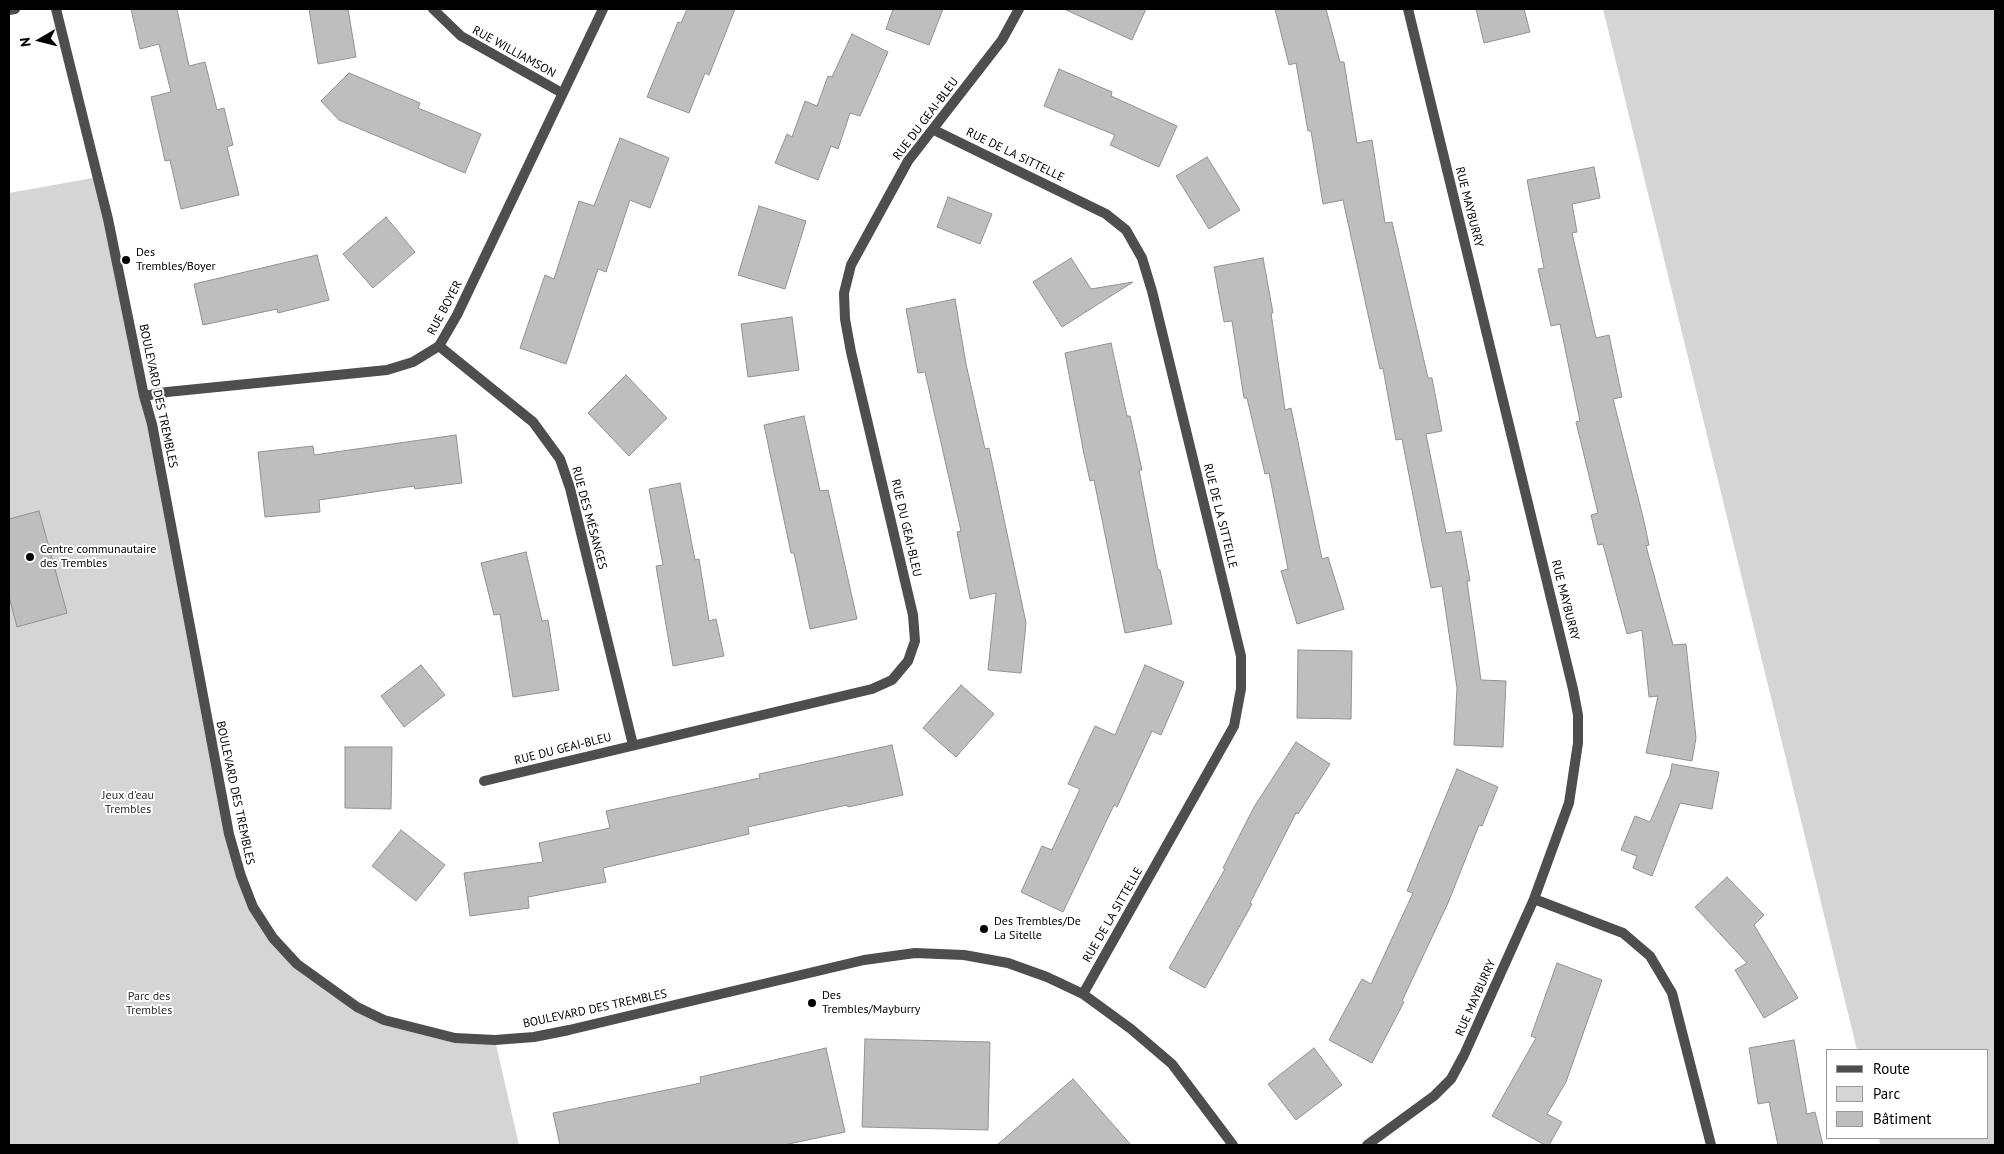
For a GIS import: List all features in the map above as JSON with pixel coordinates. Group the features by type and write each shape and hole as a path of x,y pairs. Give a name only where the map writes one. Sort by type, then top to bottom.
{"street":[{"path":"9,10 14,9"},
{"name":"BOULEVARD DES TREMBLES","path":"56,9 108,219 157,452 227,825 241,876 253,907 273,938 297,964 357,1007 384,1020 423,1032 456,1038 495,1040 534,1037 864,960 915,953 964,956 1008,963 1047,977 1082,994 1131,1029 1172,1064 1233,1145"},
{"name":"RUE WILLIAMSON","path":"433,9 461,36 562,93"},
{"name":"RUE BOYER","path":"144,396 167,392 386,370 413,362 439,346 457,315 603,9"},
{"name":"RUE DU GEAI-BLEU","path":"484,781 872,689 892,680 908,661 915,642 914,615 851,352 845,318 844,293 851,265 908,161 934,130 1002,40 1019,9"},
{"name":"RUE MAYBURRY","path":"1366,1145 1434,1096 1451,1079 1464,1055 1534,899 1569,803 1578,743 1578,715 1574,689 1408,9"},
{"name":"RUE DE LA SITTELLE","path":"934,130 1106,214 1126,230 1142,258 1152,291 1241,656 1241,689 1234,726 1082,994"},
{"name":"RUE DES MÉSANGES","path":"439,346 533,422 560,459 570,488 633,746"},
{"path":"1534,899 1623,933 1650,956 1672,993 1711,1145"}],"green space":[{"path":"1603,9 1995,9 1995,1145 1880,1145 1879,1139 1989,1139 1989,1049 1857,1049"},
{"name":"Parc des Trembles","path":"98,177 241,876 273,938 357,1007 423,1032 495,1040 519,1145 9,1145 9,193"}],"building":[{"path":"131,9 177,9 189,66 205,62 217,110 224,108 233,145 227,147 239,195 181,209 170,160 165,161 151,97 171,92 159,44 140,49"},
{"path":"309,9 348,9 356,57 318,64"},
{"path":"687,9 735,9 709,75 705,73 689,113 647,97 678,22 681,23"},
{"path":"893,9 943,9 929,45 886,29"},
{"path":"1064,9 1146,9 1132,40"},
{"path":"1275,9 1326,9 1340,62 1344,62 1357,143 1372,140 1385,223 1392,222 1428,378 1432,378 1442,431 1426,434 1446,533 1461,531 1470,581 1467,581 1481,680 1506,681 1503,747 1454,745 1457,688 1442,586 1431,588 1402,439 1396,440 1383,368 1380,369 1343,200 1323,204 1311,131 1308,131 1296,63 1289,65"},
{"path":"1476,9 1524,9 1530,32 1484,43"},
{"path":"852,34 888,52 860,116 850,113 838,149 831,146 818,180 775,163 787,134 792,137 805,101 817,106 828,76 832,77"},
{"path":"1059,69 1112,92 1111,96 1177,126 1159,167 1110,145 1115,135 1044,106"},
{"path":"349,73 420,103 418,108 481,134 465,173 339,120 321,101"},
{"path":"620,138 669,158 650,208 630,200 606,272 598,269 566,364 520,348 545,275 554,279 579,201 594,206"},
{"path":"1207,157 1240,210 1209,229 1176,176"},
{"path":"1594,167 1600,198 1572,204 1577,232 1572,233 1596,338 1609,335 1622,397 1613,399 1643,517 1649,545 1646,546 1673,645 1686,644 1696,738 1692,761 1646,753 1658,696 1649,697 1642,630 1627,634 1603,544 1598,545 1591,515 1598,513 1576,422 1580,421 1560,324 1551,326 1538,269 1544,268 1527,180"},
{"path":"948,197 992,214 980,244 937,227"},
{"path":"759,206 806,221 785,289 738,275"},
{"path":"386,217 415,252 373,288 343,254"},
{"path":"317,255 329,300 278,313 277,309 203,325 194,284"},
{"path":"1071,258 1091,289 1133,282 1062,327 1033,282"},
{"path":"1263,258 1273,313 1271,313 1285,410 1291,408 1322,559 1328,557 1344,609 1297,624 1281,571 1288,569 1269,473 1265,474 1247,398 1244,398 1232,321 1224,322 1214,267"},
{"path":"955,299 966,364 985,449 989,448 1026,623 1021,673 988,670 996,593 970,599 957,532 961,531 925,372 918,373 906,309"},
{"path":"792,317 799,370 748,377 741,324"},
{"path":"1111,343 1127,416 1130,416 1142,470 1139,470 1158,570 1160,570 1172,624 1125,633 1094,480 1090,481 1084,454 1065,353"},
{"path":"626,375 667,418 629,456 588,413"},
{"path":"804,416 820,491 828,490 857,619 810,629 794,553 791,553 764,425"},
{"path":"456,435 462,483 415,489 414,486 319,500 320,512 265,517 258,452 313,446 314,455"},
{"path":"680,483 695,560 699,559 709,621 716,619 724,656 673,666 656,566 663,565 649,489"},
{"name":"Centre communautaire des Trembles","path":"39,511 67,613 17,627 9,596 9,519"},
{"path":"526,552 542,621 548,620 559,690 513,697 500,614 494,615 481,563"},
{"path":"1298,650 1352,651 1351,719 1297,718"},
{"path":"421,665 445,695 404,727 381,696"},
{"path":"1145,665 1184,682 1161,735 1152,731 1117,807 1114,805 1063,912 1021,892 1042,846 1052,850 1080,789 1068,784 1095,726 1115,735"},
{"path":"961,685 994,714 956,757 923,728"},
{"path":"1296,742 1330,764 1298,814 1296,813 1250,903 1252,904 1205,988 1169,968 1225,869 1223,868 1254,807"},
{"path":"892,745 903,795 848,807 847,805 748,827 749,834 603,868 606,882 528,897 529,908 470,916 464,873 543,862 539,843 610,828 606,811 760,778 759,774"},
{"path":"345,747 392,747 391,809 345,808"},
{"path":"1672,764 1719,772 1712,809 1680,803 1652,876 1633,868 1637,856 1621,850 1635,816 1650,822 1670,775"},
{"path":"1457,769 1498,787 1482,826 1479,825 1448,903 1402,1001 1404,1002 1372,1063 1329,1040 1362,979 1371,984 1413,893 1407,891"},
{"path":"401,830 445,865 416,901 372,866"},
{"path":"1727,877 1764,915 1754,925 1798,998 1764,1018 1735,970 1747,963 1695,907"},
{"path":"1557,963 1602,980 1566,1082 1547,1114 1562,1122 1549,1145 1545,1145 1492,1116 1536,1038 1531,1036"},
{"path":"865,1039 990,1042 988,1130 862,1127"},
{"path":"1794,1040 1807,1114 1815,1112 1823,1145 1778,1145 1769,1102 1758,1104 1749,1048"},
{"path":"826,1048 845,1132 784,1145 560,1145 553,1113 701,1083 700,1077"},
{"path":"1314,1048 1342,1085 1296,1120 1268,1084"},
{"path":"1073,1079 1131,1145 997,1145"}],"place":[{"name":"Des Trembles/Boyer","path":"126,260"},
{"name":"Centre communautaire des Trembles","path":"30,557"},
{"name":"Des Trembles/De La Sitelle","path":"984,929"},
{"name":"Des Trembles/Mayburry","path":"812,1003"}],"park label":[{"name":"Jeux d'eau Trembles","path":"128,803"}]}
